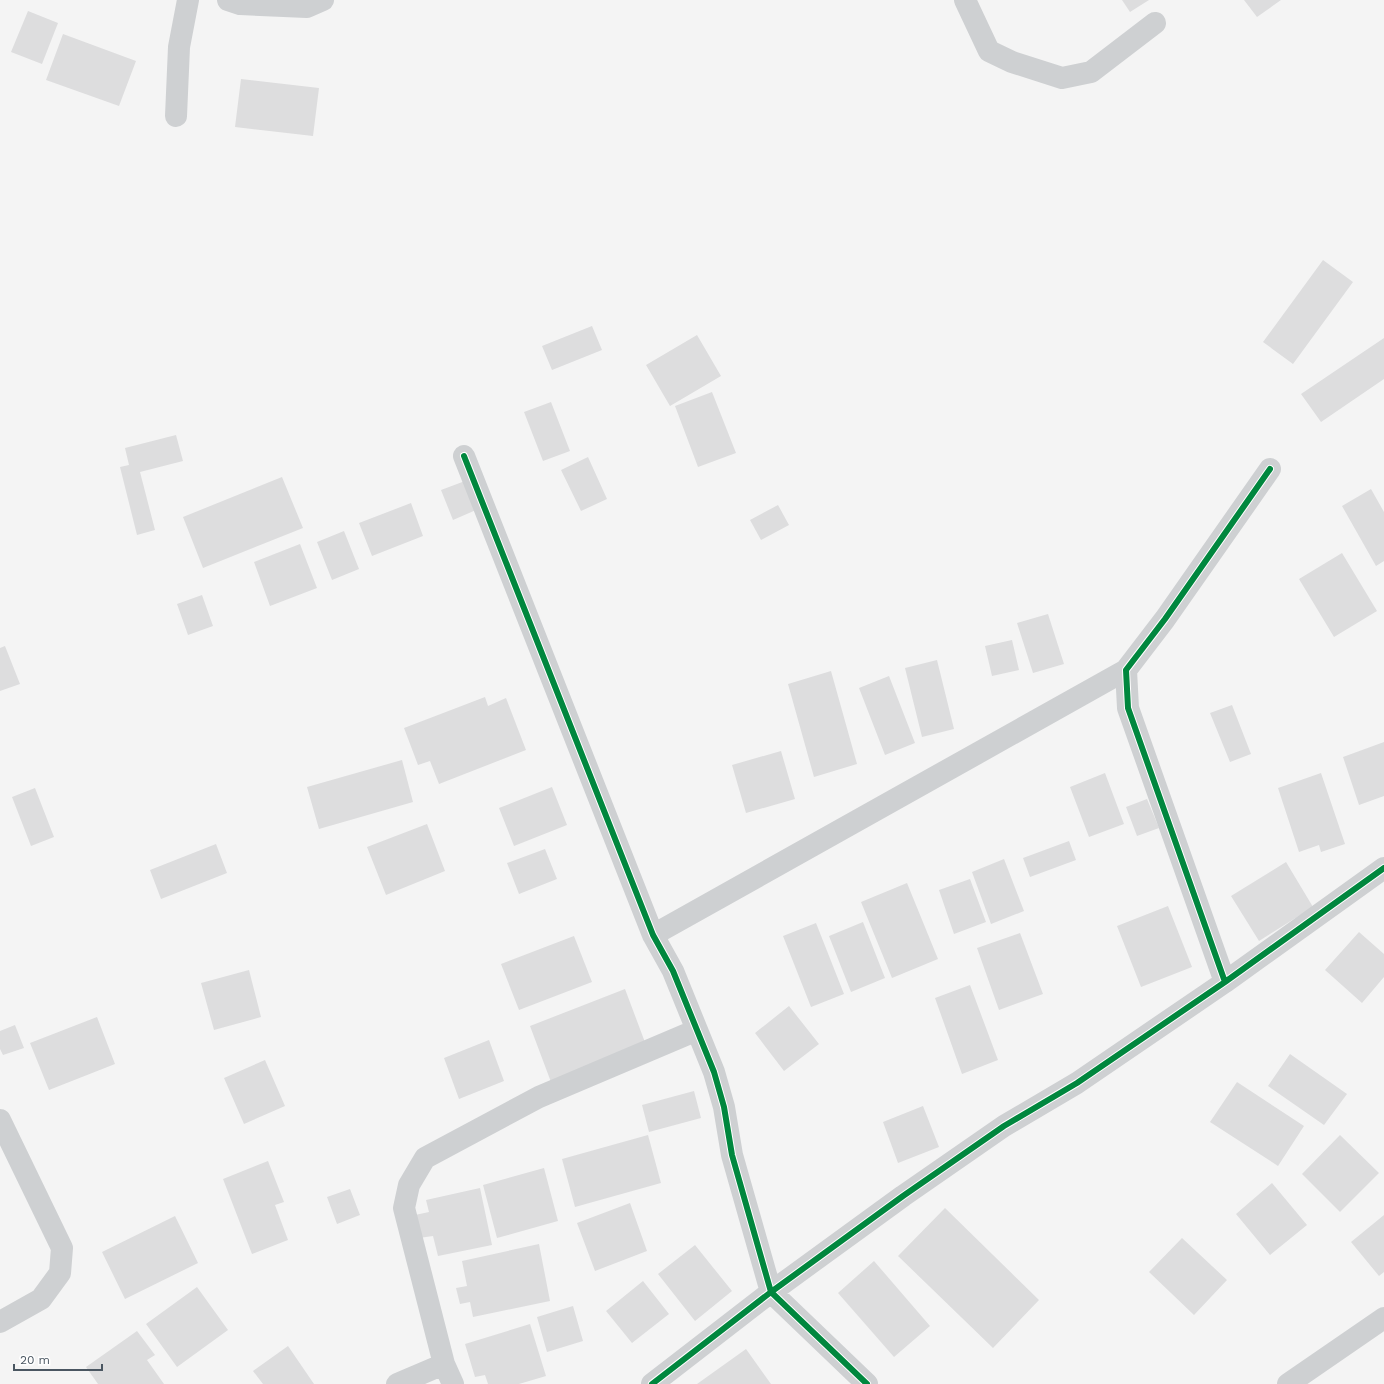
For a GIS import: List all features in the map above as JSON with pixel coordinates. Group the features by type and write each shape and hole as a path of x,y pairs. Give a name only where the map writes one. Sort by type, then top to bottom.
{"street":[{"path":"176,116 179,47 188,0"},
{"path":"228,0 240,4 307,7 323,0"},
{"path":"965,0 989,51 1012,62 1062,78 1091,72 1155,23"},
{"path":"464,456 653,934 673,971 716,1079 724,1107 732,1155 771,1292 798,1321 867,1384"},
{"path":"653,934 1126,670 1165,619 1270,470"},
{"path":"1126,670 1128,708 1225,982"},
{"path":"652,1384 771,1292 903,1196 1004,1126 1077,1083 1225,982 1384,868"},
{"path":"453,1384 444,1364 404,1208 409,1185 425,1158 539,1097 697,1030"},
{"path":"0,1120 62,1248 60,1274 41,1299 0,1322"},
{"path":"1288,1384 1384,1318"},
{"path":"397,1384 444,1364"}],"building":[{"path":"1122,0 1149,0 1130,12"},
{"path":"1244,0 1281,0 1257,17"},
{"path":"28,11 58,23 42,64 11,52"},
{"path":"63,34 136,61 119,106 46,80"},
{"path":"241,79 319,88 313,136 235,127"},
{"path":"1323,260 1353,282 1293,364 1263,342"},
{"path":"592,326 602,350 552,370 542,346"},
{"path":"697,335 721,376 670,406 646,365"},
{"path":"1384,338 1384,379 1321,422 1301,394"},
{"path":"712,392 736,453 698,467 675,406"},
{"path":"551,402 570,451 543,461 524,412"},
{"path":"176,435 183,461 140,472 155,530 137,535 120,467 129,465 125,448"},
{"path":"588,457 607,499 581,511 561,470"},
{"path":"282,477 303,528 203,568 183,517"},
{"path":"465,481 476,510 453,520 441,490"},
{"path":"1371,489 1384,512 1384,561 1376,566 1342,506"},
{"path":"411,503 423,536 372,556 359,523"},
{"path":"778,505 789,525 761,540 750,520"},
{"path":"344,531 359,569 332,580 317,542"},
{"path":"300,544 317,588 270,606 254,562"},
{"path":"1342,553 1377,611 1334,637 1299,579"},
{"path":"202,595 213,626 188,635 177,604"},
{"path":"1048,614 1064,664 1033,673 1017,623"},
{"path":"1012,640 1019,670 992,676 985,646"},
{"path":"5,646 20,684 0,691 0,648"},
{"path":"937,660 954,729 922,737 905,668"},
{"path":"831,671 857,764 814,777 788,684"},
{"path":"889,676 915,743 885,755 859,688"},
{"path":"485,697 488,706 506,698 526,750 439,784 430,761 418,765 404,728"},
{"path":"1232,705 1251,754 1230,762 1210,713"},
{"path":"1384,742 1384,796 1359,805 1343,757"},
{"path":"781,751 795,799 746,813 732,765"},
{"path":"402,760 413,802 319,829 307,787"},
{"path":"1105,773 1124,824 1089,837 1070,787"},
{"path":"1321,773 1345,844 1321,852 1319,845 1299,852 1278,788"},
{"path":"552,787 567,825 514,846 499,808"},
{"path":"35,788 54,837 31,846 12,797"},
{"path":"1147,799 1159,828 1137,836 1126,807"},
{"path":"427,824 445,871 386,895 367,847"},
{"path":"1069,841 1076,860 1030,877 1023,858"},
{"path":"216,844 227,873 161,899 150,870"},
{"path":"545,849 557,879 519,894 507,863"},
{"path":"1004,859 1024,911 991,924 972,872"},
{"path":"1286,862 1313,907 1259,941 1231,896"},
{"path":"970,879 986,922 954,934 939,890"},
{"path":"907,883 938,959 892,978 861,902"},
{"path":"1168,906 1192,967 1141,987 1117,926"},
{"path":"863,922 885,978 851,992 829,936"},
{"path":"816,923 844,994 811,1007 783,936"},
{"path":"1359,932 1384,954 1384,977 1362,1003 1325,970"},
{"path":"1020,933 1043,994 999,1010 977,948"},
{"path":"574,936 592,982 519,1010 501,964"},
{"path":"249,970 261,1017 214,1030 201,983"},
{"path":"970,985 998,1060 962,1074 935,998"},
{"path":"625,989 646,1045 551,1082 530,1026"},
{"path":"789,1006 819,1044 784,1071 755,1033"},
{"path":"97,1017 115,1064 49,1090 30,1043"},
{"path":"15,1025 24,1048 3,1055 0,1049 0,1031"},
{"path":"489,1040 504,1081 459,1099 444,1058"},
{"path":"1290,1054 1347,1094 1324,1125 1268,1086"},
{"path":"265,1060 285,1106 244,1124 224,1078"},
{"path":"1237,1082 1304,1126 1278,1166 1210,1122"},
{"path":"694,1091 701,1118 649,1132 642,1105"},
{"path":"923,1106 939,1147 898,1163 883,1122"},
{"path":"648,1135 661,1183 575,1207 562,1159"},
{"path":"1340,1135 1379,1173 1340,1212 1302,1174"},
{"path":"268,1161 284,1202 275,1205 288,1240 252,1254 223,1179"},
{"path":"544,1168 558,1221 497,1238 483,1185"},
{"path":"1272,1183 1307,1225 1270,1255 1236,1214"},
{"path":"480,1188 492,1245 438,1256 433,1236 419,1238 415,1215 429,1212 426,1200"},
{"path":"350,1189 360,1215 337,1224 327,1197"},
{"path":"630,1203 647,1251 595,1271 577,1223"},
{"path":"945,1208 1039,1300 993,1348 898,1256"},
{"path":"1384,1215 1384,1272 1379,1276 1351,1242"},
{"path":"175,1216 198,1263 125,1299 102,1252"},
{"path":"1182,1238 1227,1280 1194,1315 1149,1272"},
{"path":"539,1244 550,1301 473,1317 470,1302 460,1304 456,1288 467,1286 462,1261"},
{"path":"695,1245 732,1291 695,1321 658,1274"},
{"path":"874,1261 930,1326 894,1357 838,1293"},
{"path":"643,1281 669,1314 632,1343 606,1311"},
{"path":"197,1287 228,1330 177,1367 146,1324"},
{"path":"573,1306 583,1341 547,1352 537,1317"},
{"path":"530,1324 546,1376 519,1384 488,1384 485,1375 475,1377 465,1344"},
{"path":"137,1331 155,1355 147,1360 164,1384 98,1384 86,1367"},
{"path":"288,1346 314,1384 263,1384 253,1371"},
{"path":"746,1349 771,1384 697,1384"}],"cycle path":[{"path":"464,456 653,935 673,971 714,1072 724,1107 732,1155 771,1292 867,1384"},
{"path":"1225,982 1128,708 1126,670 1165,619 1270,469"},
{"path":"652,1384 771,1292 903,1196 1004,1126 1077,1083 1225,982 1384,868"}]}
